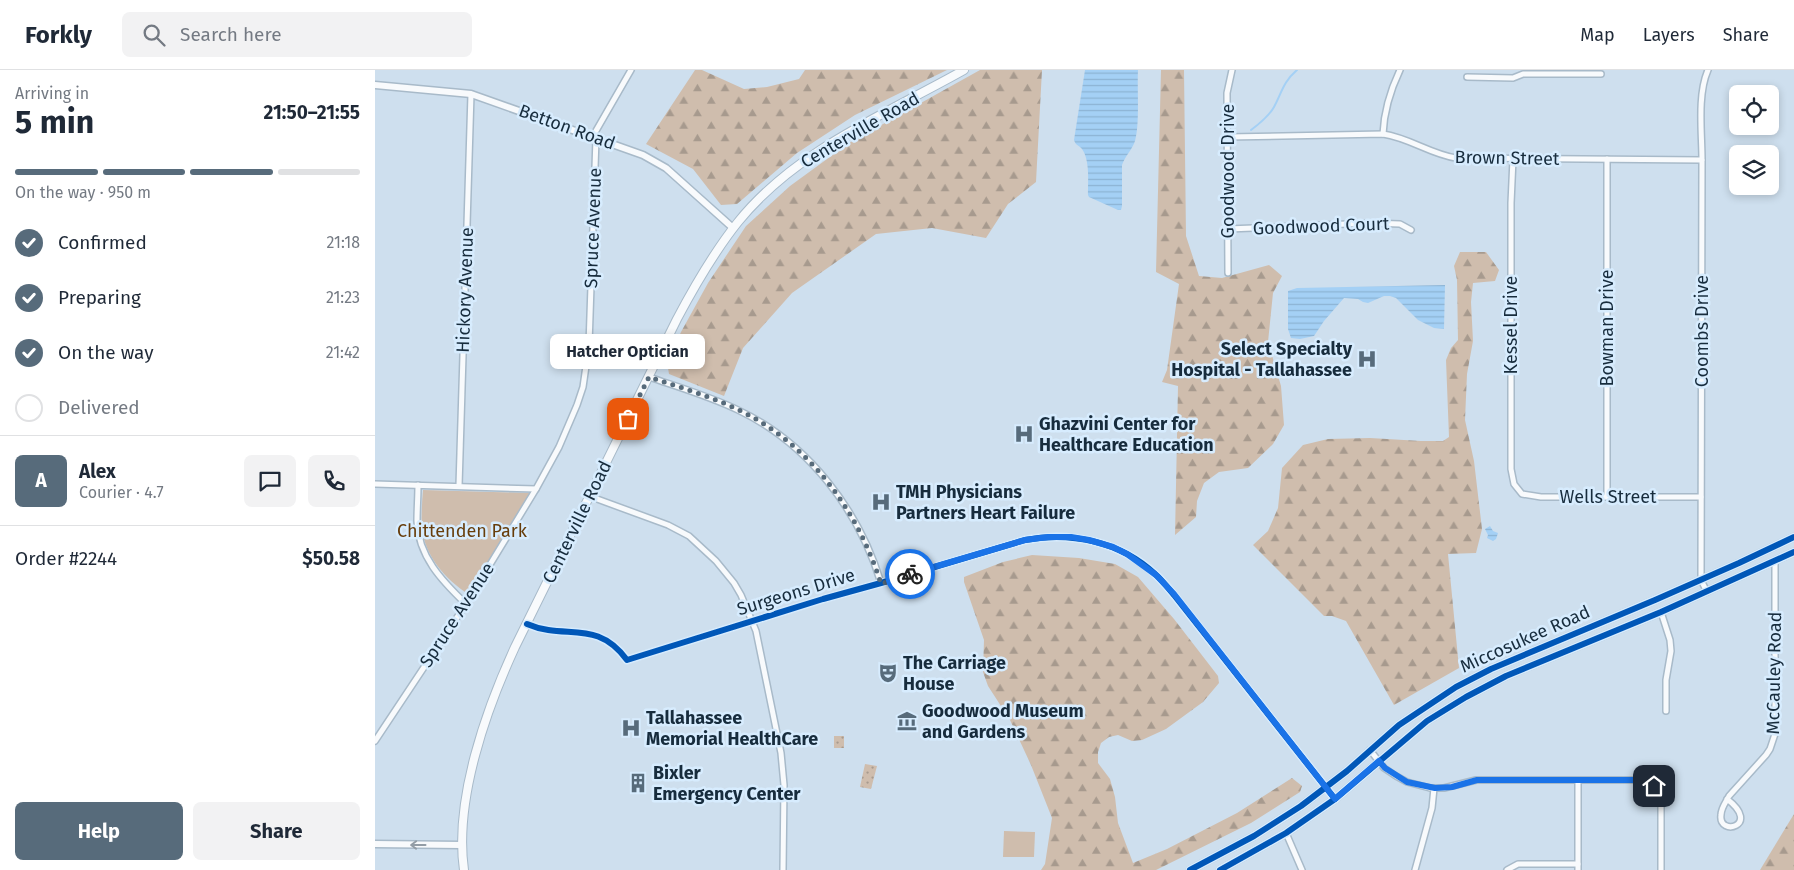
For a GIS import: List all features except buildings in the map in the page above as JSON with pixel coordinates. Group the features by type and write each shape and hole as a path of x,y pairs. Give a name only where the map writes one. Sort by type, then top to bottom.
{"main road":[{"name":"Centerville Road","path":"464,870 461,845 469,785 486,718 502,676 690,294 717,249 733,228 769,189 804,160 837,139 964,70"}],"street":[{"path":"594,137 631,70"},
{"name":"Goodwood Drive","path":"1228,273 1227,93 1232,70"},
{"path":"1383,134 1387,104 1400,70"},
{"name":"Coombs Drive","path":"1707,70 1702,98 1701,497 1701,580 1707,592"},
{"path":"1467,77 1513,78 1524,72 1601,74"},
{"name":"Betton Road","path":"375,84 471,94 643,155 666,168 733,228"},
{"name":"Hickory Avenue","path":"459,486 471,94"},
{"name":"Brown Street","path":"1227,137 1383,134 1402,137 1443,156 1462,159 1702,160"},
{"name":"Spruce Avenue","path":"375,741 466,604 536,489 569,425 583,387 590,326 594,137"},
{"name":"Kessel Drive","path":"1513,159 1511,203 1511,470 1512,479 1517,489"},
{"name":"Bowman Drive","path":"1607,159 1607,497"},
{"name":"Goodwood Court","path":"1228,229 1371,223 1400,224 1411,230"},
{"path":"649,377 705,396 738,410 767,427 790,444 820,473 844,505 868,548 881,584"},
{"path":"375,484 536,489"},
{"path":"419,485 417,521 421,543 433,569 466,604"},
{"name":"Wells Street","path":"1517,489 1523,494 1541,497 1701,497"},
{"path":"589,496 668,524 689,536 711,555 734,583 756,631 781,754 784,785 783,870"},
{"name":"Surgeons Drive","path":"527,624 535,628 595,635 610,642 627,660 823,598 881,584 1037,538 1071,537 1089,540 1113,547 1142,563 1156,575 1174,594 1335,799"},
{"name":"Miccosukee Road","path":"1190,870 1254,836 1327,788 1399,725 1436,698 1475,676 1701,580 1794,537"},
{"name":"Miccosukee Road","path":"1220,870 1286,832 1335,799 1427,721 1466,697 1495,682 1707,592 1794,552"},
{"name":"McCauley Road","path":"1727,799 1766,755 1773,744 1775,734 1775,561"},
{"path":"1661,612 1670,640 1671,651 1666,680 1666,711"},
{"path":"1491,669 1495,682"},
{"path":"1370,750 1385,768 1407,782 1435,788 1452,787 1477,780 1639,780 1649,782 1659,793 1661,799 1661,870"},
{"path":"1507,870 1518,864 1578,867 1578,780"},
{"path":"1415,870 1432,808 1435,788"},
{"path":"1727,799 1738,808 1741,814 1740,821 1736,826 1727,827 1721,818 1727,799"},
{"path":"1286,832 1302,870"},
{"path":"375,844 461,845"}],"green space":[{"path":"695,70 702,70 744,89 767,87 799,79 805,70 947,70 855,115 797,153 737,204 721,205 693,169 646,144"},
{"path":"980,70 1042,70 1036,182 1008,204 986,238 932,228 876,234 792,293 743,348 724,396 669,374 667,362 681,332 708,283 746,226 790,186 849,143"},
{"path":"1161,70 1184,70 1186,236 1199,276 1222,278 1269,265 1282,276 1273,293 1268,342 1281,386 1284,425 1273,444 1248,468 1219,472 1204,483 1197,501 1196,517 1175,535 1178,386 1162,382 1167,370 1179,284 1156,272"},
{"path":"1460,252 1486,252 1499,270 1495,281 1473,283 1471,302 1473,341 1467,374 1465,420 1474,461 1482,529 1476,553 1448,554 1459,668 1394,705 1346,621 1332,616 1324,616 1253,545 1268,531 1278,508 1282,468 1303,445 1328,439 1370,438 1443,441 1449,437 1446,360 1451,348 1458,340 1457,280 1454,266"},
{"name":"Chittenden Park","path":"423,490 531,493 468,594 452,582 427,549 422,529"},
{"path":"1032,555 1079,558 1115,564 1138,577 1174,619 1218,676 1219,683 1203,702 1166,729 1142,740 1132,741 1118,735 1109,737 1101,743 1098,752 1098,763 1110,779 1115,797 1118,823 1133,863 1167,849 1237,813 1292,778 1302,786 1300,792 1251,823 1156,870 1041,870 1045,864 1052,818 1031,765 1010,720 988,686 983,672 984,640 964,582 964,577 1003,562"},
{"path":"834,736 844,736 844,748 834,748"},
{"path":"865,764 877,766 871,789 860,787"},
{"path":"1794,814 1794,870 1760,870"},
{"path":"1004,831 1035,832 1034,857 1003,857"}],"water":[{"path":"1085,70 1138,70 1137,134 1134,144 1122,165 1121,210 1088,195 1088,171 1085,154 1074,140"},
{"path":"1445,285 1444,329 1434,328 1418,320 1396,298 1384,296 1368,303 1358,299 1344,298 1314,336 1300,339 1291,338 1288,329 1288,291 1297,288"},
{"path":"1490,526 1493,531 1498,533 1493,541 1487,538 1488,535 1485,529"}],"waterway":[{"path":"1251,130 1264,120 1272,110 1286,83 1297,70"}],"cycle path":[{"path":"527,624 541,629 580,633 604,639 615,647 627,660 823,599 1025,540 1060,537 1077,538 1111,547 1127,554 1142,563 1160,579 1335,799"},
{"path":"1190,870 1254,836 1301,806 1347,771 1399,725 1456,687 1491,669 1655,600 1794,537"},
{"path":"1220,870 1286,833 1335,799 1427,721 1466,697 1506,676 1661,612 1794,552"}],"way so far":[{"path":"628,419 649,377 705,396 751,417 790,444 810,462 832,488 856,524 868,548 881,584 910,574"}],"place":[{"name":"Select Specialty Hospital - Tallahassee","path":"1367,359"},
{"name":"Hatcher Optician","path":"628,419"},
{"name":"Ghazvini Center for Healthcare Education","path":"1024,434"},
{"name":"TMH Physicians Partners Heart Failure","path":"881,502"},
{"name":"The Carriage House","path":"888,673"},
{"name":"Goodwood Museum and Gardens","path":"907,721"},
{"name":"Tallahassee Memorial HealthCare","path":"631,728"},
{"name":"Bixler Emergency Center","path":"638,783"}],"route":[{"path":"910,574 1037,538 1071,537 1089,540 1113,547 1127,554 1142,563 1174,594 1335,799 1379,761 1385,768 1407,782 1430,788 1452,787 1477,780 1639,780 1649,782 1654,786"}]}
